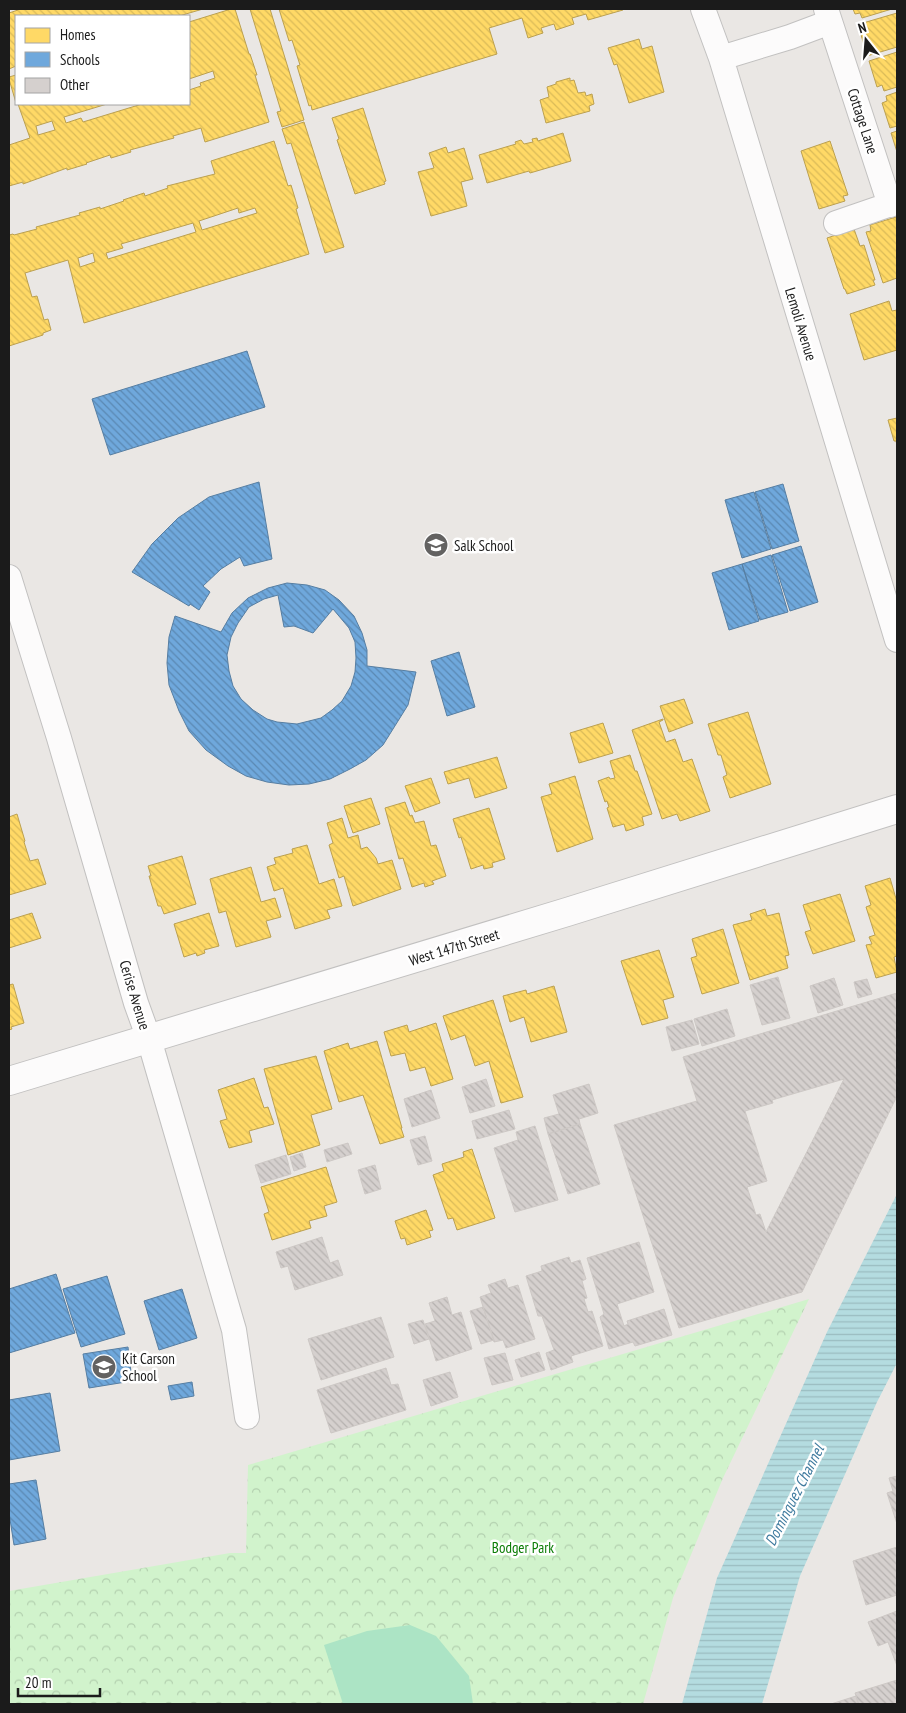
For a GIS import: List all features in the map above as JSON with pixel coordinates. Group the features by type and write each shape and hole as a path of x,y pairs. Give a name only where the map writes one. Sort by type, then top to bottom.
{"street":[{"name":"Lemoli Avenue","path":"703,9 720,58 897,640"},
{"path":"720,58 790,37 828,15"},
{"name":"Cottage Lane","path":"828,15 894,203"},
{"path":"836,223 894,203"},
{"name":"Cerise Avenue","path":"9,577 59,738 136,1003 149,1039 234,1330 247,1417"},
{"name":"West 147th Street","path":"9,1082 897,809"}],"green space":[{"name":"Bodger Park","path":"809,1299 723,1478 673,1598 643,1704 9,1704 9,1591 230,1553 246,1553 248,1465"},
{"path":"410,1625 436,1636 469,1676 473,1704 343,1704 324,1645 367,1631"}],"water":[{"name":"Dominguez Channel","path":"897,1194 897,1363 877,1402 800,1576 762,1704 682,1704 717,1578 827,1332"}],"building: Homes":[{"path":"203,9 182,15 15,15 15,66 9,69 9,13 18,10"},
{"path":"235,9 257,75 255,75 269,122 205,142 201,128 173,136 174,138 130,150 131,152 111,158 110,155 23,184 23,182 9,186 9,145 30,138 18,105 104,105 64,117 66,123 81,118 83,122 139,105 190,105 190,90 201,86 200,83 215,78 213,71 190,79 190,22","holes":["52,121 55,130 38,135 36,126"]},
{"path":"250,9 270,9 304,120 282,127 277,112 281,111"},
{"path":"279,9 623,10 588,20 586,14 572,18 574,24 556,30 554,24 541,28 543,33 528,38 522,18 489,28 497,54 312,110 311,105 309,106 297,66 300,65 292,40 289,41"},
{"path":"853,9 892,9 862,18 860,13 855,14"},
{"path":"897,13 897,47 867,56 860,31 865,29 863,23"},
{"path":"639,39 642,49 652,46 664,92 629,103 617,64 614,65 608,48"},
{"path":"897,52 897,87 884,91 882,85 877,87 869,61"},
{"path":"15,75 15,100 9,79 9,77"},
{"path":"570,78 570,81 574,80 578,93 585,92 586,96 592,94 594,104 589,106 590,111 546,123 540,100 549,97 547,87"},
{"path":"897,92 897,126 890,128 882,103 887,101 886,96"},
{"path":"363,108 386,181 384,182 385,184 355,194 337,140 339,139 332,118"},
{"path":"304,122 344,247 325,253 291,143 287,144 282,129"},
{"path":"897,131 897,152 891,133"},
{"path":"563,133 571,161 487,183 479,155 516,144 515,142 521,140 524,144 533,142 532,139 537,138 538,141"},
{"path":"274,141 288,186 291,185 309,254 84,323 68,260 25,273 32,297 37,296 44,320 48,319 51,330 43,333 43,335 9,346 9,235 37,229 36,227 80,215 79,213 100,207 100,209 144,193 145,196 168,188 167,186 215,174 211,161","holes":["238,208 239,213 255,208 257,213 202,230 199,221","193,223 196,232 108,259 106,253 123,248 121,244","93,253 95,262 80,267 78,258"]},
{"path":"830,141 848,195 843,196 845,201 819,209 801,151"},
{"path":"446,147 448,153 464,148 473,179 461,182 467,206 431,216 418,172 434,168 429,153"},
{"path":"896,217 897,278 883,283 866,232 871,231 870,225"},
{"path":"854,229 860,246 864,245 875,285 847,294 827,238"},
{"path":"889,301 892,311 897,310 897,350 864,360 850,314"},
{"path":"897,418 897,445 888,420"},
{"path":"684,699 693,723 669,732 660,706"},
{"path":"748,712 771,784 730,798 723,777 727,775 708,724"},
{"path":"663,719 659,722 666,742 675,739 683,762 692,759 710,811 680,821 677,814 662,819 632,730"},
{"path":"603,723 613,753 579,763 570,733"},
{"path":"630,755 652,814 642,817 644,825 626,831 624,824 613,827 607,808 609,807 607,801 605,802 598,781 609,777 610,779 615,778 610,761"},
{"path":"497,757 507,788 475,798 469,778 448,784 444,772"},
{"path":"575,776 593,839 557,852 541,797 552,794 549,784"},
{"path":"431,778 440,803 415,812 405,786"},
{"path":"371,798 380,824 353,833 344,806"},
{"path":"405,802 410,816 412,815 415,823 424,821 431,846 436,845 446,876 432,881 434,884 425,887 424,883 412,887 403,858 399,859 385,808"},
{"path":"489,808 505,859 492,863 493,867 484,869 483,865 471,869 453,819"},
{"path":"17,814 30,861 38,859 46,884 9,895 9,817"},
{"path":"342,818 348,838 358,835 361,849 367,847 376,858 378,864 392,860 401,889 353,906 344,876 339,878 329,845 333,843 327,823"},
{"path":"307,845 319,884 334,879 342,906 327,910 330,918 295,929 283,888 274,891 267,867 276,864 274,858 293,853 292,849"},
{"path":"182,856 196,904 164,914 161,906 158,906 148,866"},
{"path":"251,867 261,902 275,898 281,917 266,921 271,937 236,947 226,911 219,913 210,879"},
{"path":"890,878 897,902 897,956 894,957 897,972 876,978 866,945 872,944 869,937 875,935 866,907 871,905 865,886"},
{"path":"840,894 855,941 813,954 805,932 811,930 803,905"},
{"path":"765,909 767,916 779,913 789,955 785,956 788,968 750,980 733,925 752,920 750,914"},
{"path":"32,913 41,938 9,948 9,920"},
{"path":"209,913 219,946 204,950 205,953 197,956 196,953 184,957 174,924"},
{"path":"723,929 739,983 702,994 691,958 697,956 692,939"},
{"path":"659,950 674,997 663,1000 668,1018 642,1025 621,961"},
{"path":"13,984 24,1023 11,1027 12,1029 9,1030 9,985"},
{"path":"554,986 567,1032 531,1042 524,1017 510,1022 503,996 526,990 527,994"},
{"path":"493,1000 523,1097 501,1103 489,1061 475,1066 465,1035 451,1040 443,1016"},
{"path":"436,1023 453,1079 431,1086 425,1067 410,1071 405,1053 391,1056 384,1032 407,1025 409,1032"},
{"path":"377,1041 404,1137 380,1144 363,1095 339,1102 324,1051 348,1043 350,1049"},
{"path":"316,1056 332,1109 311,1115 320,1145 288,1155 264,1069"},
{"path":"254,1078 264,1108 268,1107 274,1124 249,1131 252,1142 229,1148 220,1121 227,1119 218,1090"},
{"path":"472,1149 495,1218 457,1230 453,1218 448,1219 433,1175 444,1171 442,1164 464,1157 463,1152"},
{"path":"326,1167 337,1202 324,1206 327,1216 309,1221 311,1228 272,1240 264,1214 269,1212 261,1187"},
{"path":"426,1210 433,1230 429,1231 431,1237 407,1245 405,1238 401,1239 395,1221"}],"building: Schools":[{"path":"247,351 265,407 110,455 92,399"},
{"path":"259,482 272,559 244,566 240,557 221,569 203,586 210,592 199,610 132,572 152,544 178,518 209,497"},
{"path":"783,484 799,541 772,549 755,492"},
{"path":"754,492 771,549 742,558 725,500"},
{"path":"801,546 818,602 790,611 772,555"},
{"path":"771,555 788,612 760,620 742,564"},
{"path":"742,564 759,621 729,630 712,573"},
{"path":"287,583 307,585 325,590 339,600 354,616 367,650 367,666 416,672 408,705 383,745 366,760 330,779 309,784 289,785 267,782 246,776 228,766 206,750 189,731 169,685 167,663 169,637 175,616 221,632 232,613 248,598 268,588","holes":["278,595 284,627 294,626 313,633 333,609 349,628 355,642 355,672 351,686 342,701 321,718 297,724 267,719 241,699 233,686 227,655 231,637 249,607 264,599"]},
{"path":"459,652 475,707 447,716 431,661"},
{"path":"56,1274 75,1333 9,1353 9,1289"},
{"path":"107,1276 125,1334 81,1347 63,1289"},
{"path":"182,1289 197,1338 159,1350 144,1301"},
{"path":"128,1347 132,1381 89,1388 83,1354"},
{"path":"192,1382 194,1396 171,1400 168,1386"},
{"path":"50,1393 60,1451 9,1460 9,1400"},
{"path":"36,1480 46,1539 14,1545 9,1513 9,1484"}],"building: Other":[{"path":"778,977 790,1018 762,1025 750,985"},
{"path":"834,978 843,1005 818,1013 810,986"},
{"path":"867,979 872,994 858,998 854,982"},
{"path":"897,993 897,1096 802,1292 679,1328 614,1125 697,1101 683,1057","holes":["844,1079 766,1232 760,1214 756,1215 747,1187 767,1181 745,1111 773,1103 772,1100"]},
{"path":"727,1009 735,1036 702,1046 694,1019"},
{"path":"692,1020 699,1044 672,1051 666,1027"},
{"path":"486,1079 495,1106 470,1113 462,1087"},
{"path":"589,1084 598,1113 579,1119 580,1124 548,1134 544,1118 559,1114 553,1095"},
{"path":"431,1090 440,1118 412,1127 404,1099"},
{"path":"509,1110 515,1129 477,1139 472,1121"},
{"path":"580,1124 600,1184 568,1194 548,1134"},
{"path":"535,1126 558,1200 515,1212 494,1148 518,1140 516,1132"},
{"path":"425,1136 432,1161 418,1165 410,1140"},
{"path":"348,1143 352,1154 327,1162 324,1150"},
{"path":"302,1153 306,1167 294,1171 290,1157"},
{"path":"286,1155 291,1174 261,1183 255,1165"},
{"path":"375,1165 381,1189 365,1194 358,1170"},
{"path":"322,1237 330,1263 338,1260 343,1275 295,1290 288,1266 281,1268 276,1252"},
{"path":"639,1242 654,1292 617,1304 624,1326 628,1324 627,1321 664,1309 672,1335 635,1346 633,1342 609,1349 600,1317 604,1314 587,1258"},
{"path":"569,1257 571,1263 580,1260 586,1279 582,1281 587,1298 584,1299 588,1312 592,1311 603,1346 571,1356 573,1362 551,1370 546,1353 554,1350 542,1316 538,1316 526,1276 542,1271 541,1266"},
{"path":"505,1279 508,1288 518,1285 535,1339 506,1348 503,1340 494,1342 480,1297 491,1293 488,1285"},
{"path":"447,1297 452,1315 461,1312 472,1349 436,1361 425,1324 435,1321 429,1303"},
{"path":"483,1307 494,1340 481,1344 470,1311"},
{"path":"381,1317 394,1357 321,1380 308,1339"},
{"path":"423,1320 429,1339 414,1344 408,1324"},
{"path":"539,1352 545,1370 521,1377 515,1360"},
{"path":"505,1353 513,1380 492,1385 484,1358"},
{"path":"386,1368 391,1385 398,1384 406,1410 331,1433 317,1390"},
{"path":"450,1372 458,1397 431,1406 423,1380"},
{"path":"897,1476 897,1524 887,1493 893,1491 889,1478"},
{"path":"897,1547 897,1595 866,1605 853,1561"},
{"path":"897,1611 897,1666 888,1642 878,1646 868,1622"},
{"path":"897,1680 897,1704 859,1704 855,1693"},
{"path":"856,1696 858,1704 831,1704"}],"place":[{"name":"Salk School","path":"436,545"},
{"name":"Kit Carson School","path":"104,1367"}]}
